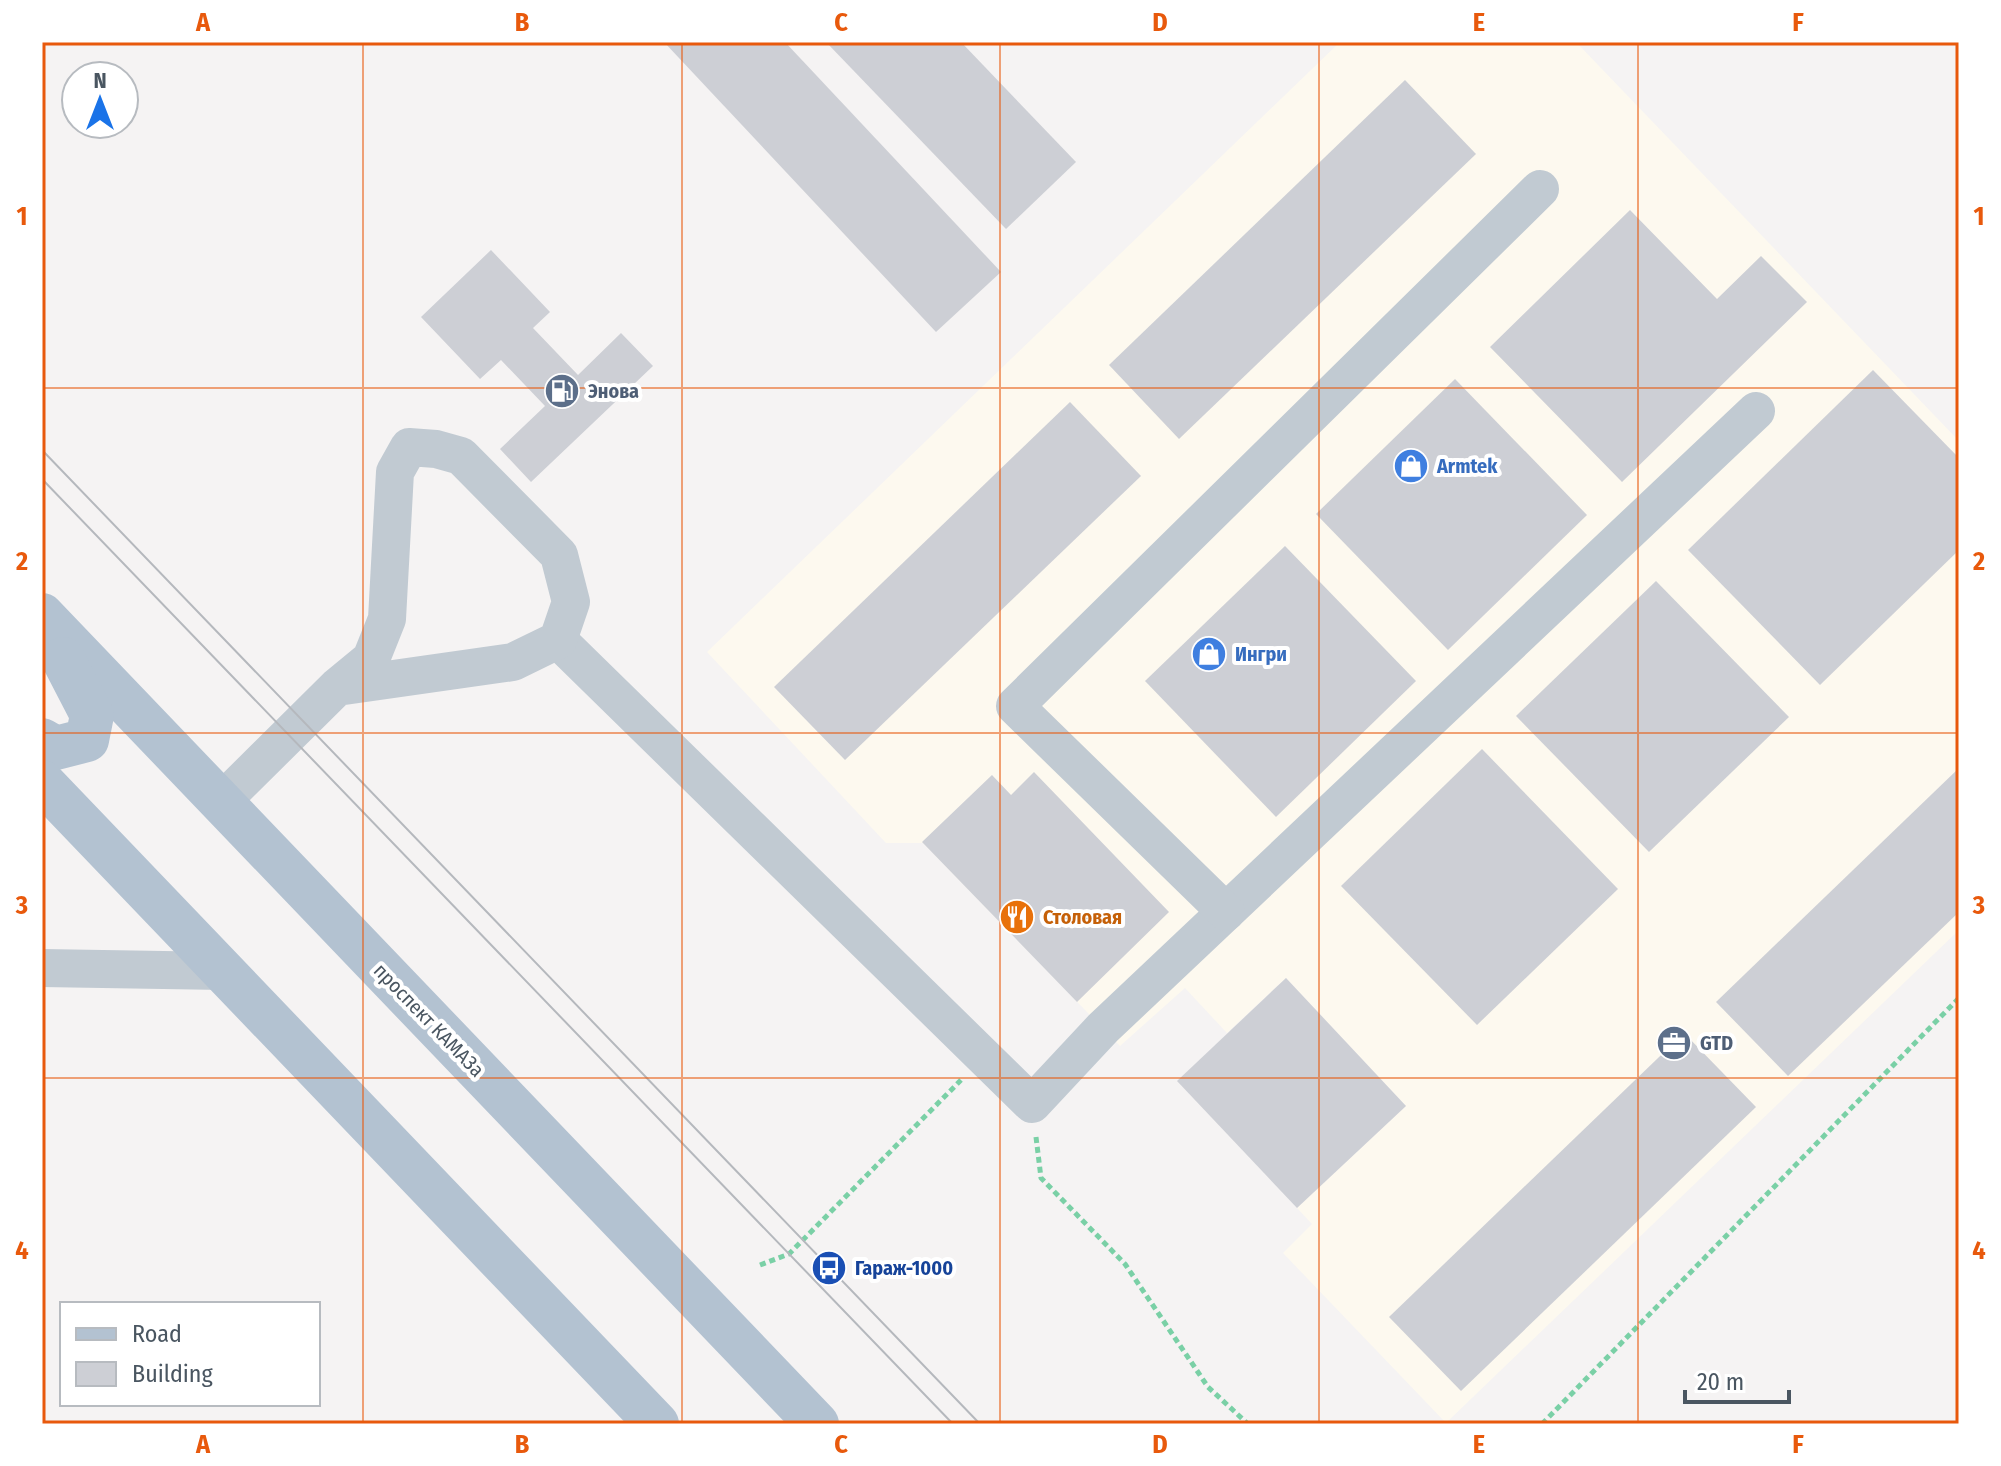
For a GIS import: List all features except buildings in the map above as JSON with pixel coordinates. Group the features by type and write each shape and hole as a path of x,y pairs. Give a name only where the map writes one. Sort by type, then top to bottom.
{"main road":[{"path":"42,618 92,715 87,740 56,748 42,740"},
{"name":"проспект КАМАЗа","path":"42,618 817,1424"},
{"path":"42,782 657,1424"}],"lane":[{"path":"1226,912 1015,706 1540,189"},
{"path":"558,640 1032,1104 1103,1028 1756,411"},
{"path":"221,802 337,687 371,659 387,619 395,472 409,447 436,449 461,456 559,555 571,602 558,640 513,662 337,687"},
{"path":"42,968 224,971"}],"path":[{"path":"1542,1424 1959,998"},
{"path":"760,1265 789,1254 984,1057"},
{"path":"1032,1104 1041,1178 1125,1264 1208,1387 1248,1424"}],"shaded area":[{"path":"1340,42 1576,42 1959,441 1959,930 1446,1423 1283,1253 1312,1224 1297,1208 1406,1106 1286,978 1227,1033 1185,988 1120,1046 923,843 886,843 707,652"}],"tram line":[{"path":"42,450 980,1424"},
{"path":"42,479 953,1424"}],"place":[{"name":"Энова","path":"562,391"},
{"name":"Armtek","path":"1411,466"},
{"name":"Ингри","path":"1209,654"},
{"name":"Столовая","path":"1017,917"},
{"name":"GTD","path":"1674,1043"},
{"name":"Гараж-1000","path":"829,1268"}]}
